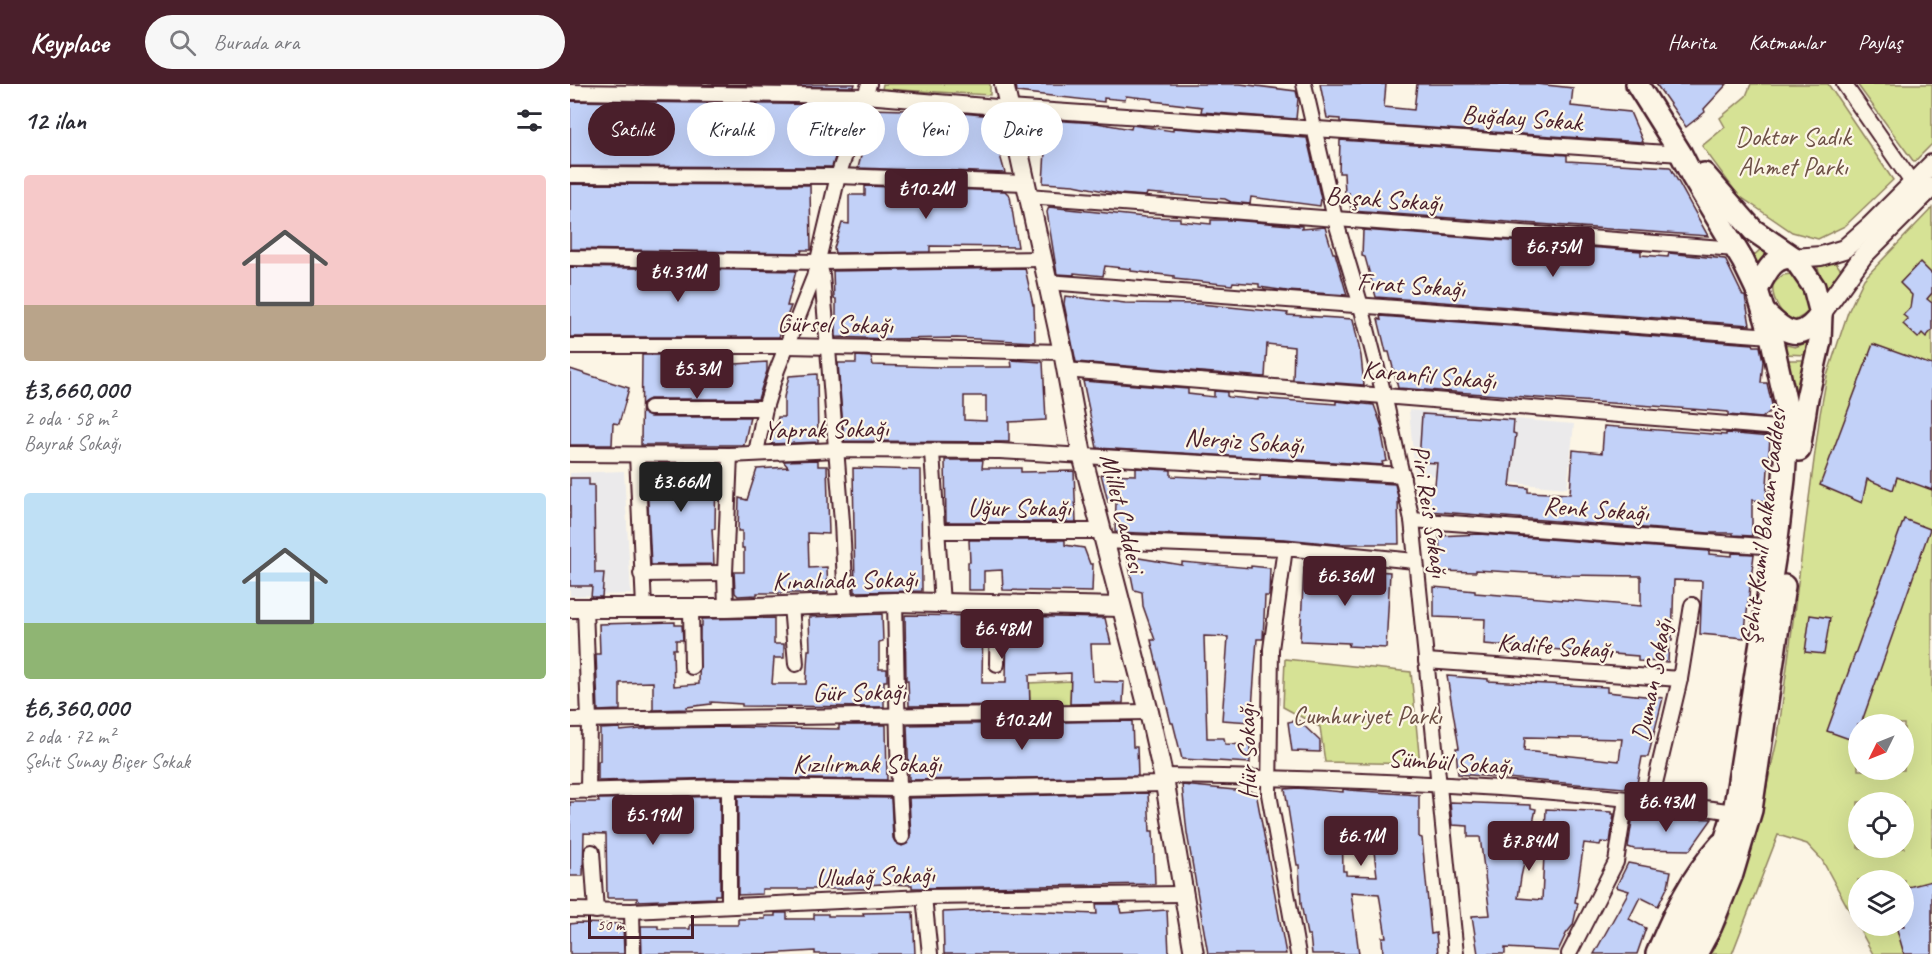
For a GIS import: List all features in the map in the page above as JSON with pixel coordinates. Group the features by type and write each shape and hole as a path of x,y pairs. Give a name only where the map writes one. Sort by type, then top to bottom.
{"main road":[{"name":"Millet Caddesi","path":"1004,84 1008,102"},
{"name":"Şehit Kamil Balkan Caddesi","path":"1637,84 1681,154 1757,290 1786,397 1789,429 1776,547 1734,812 1711,886 1677,954"},
{"name":"Şehit Kamil Balkan Caddesi","path":"1681,154 1707,177 1753,230 1794,258 1814,288 1821,314 1820,341 1800,439 1788,563 1755,794 1732,874 1711,926 1696,954"},
{"name":"Millet Caddesi","path":"1020,156 1082,455 1149,712 1164,780 1194,954"},
{"path":"1765,313 1785,331 1794,333 1809,327 1863,256 1923,188 1932,164"},
{"path":"1757,290 1775,261 1785,256 1794,258 1821,256 1844,249 1923,188"},
{"name":"Kınalıada Sokağı","path":"578,608 691,609 895,602 1121,607"},
{"path":"1657,954 1688,886 1701,866 1725,839"},
{"path":"1665,954 1671,922"}],"street":[{"name":"Piri Reis Sokağı","path":"1304,84 1335,219 1384,395 1412,520 1456,954"},
{"path":"1844,84 1923,188"},
{"name":"Buğday Sokak","path":"570,92 867,90 981,104"},
{"path":"756,453 765,408 777,370 819,262 838,176 867,90"},
{"name":"Buğday Sokak","path":"1063,112 1681,154"},
{"name":"Başak Sokağı","path":"570,175 838,176 1027,189 1335,219 1736,249"},
{"path":"570,258 819,262 1042,259"},
{"path":"819,262 822,275 826,348 836,450 846,604"},
{"name":"Fırat Sokağı","path":"1047,282 1771,336"},
{"name":"Gürsel Sokağı","path":"570,346 787,346 1064,361"},
{"name":"Karanfil Sokağı","path":"1064,361 1384,395 1789,429"},
{"path":"650,408 765,408"},
{"name":"Yaprak Sokağı","path":"570,454 730,455 836,450 1082,455"},
{"path":"932,452 942,604"},
{"path":"637,455 644,607"},
{"path":"726,608 725,573 730,455"},
{"name":"Nergiz Sokağı","path":"1082,455 1403,475"},
{"name":"Renk Sokağı","path":"1412,520 1776,547"},
{"name":"Uğur Sokağı","path":"937,531 1103,536 1285,548 1415,561"},
{"name":"Hür Sokağı","path":"1285,548 1271,649 1269,794 1298,954"},
{"path":"641,574 725,573"},
{"path":"895,602 902,837"},
{"path":"997,664 998,605"},
{"name":"Duman Sokağı","path":"1652,800 1680,679 1692,605"},
{"path":"791,606 796,664"},
{"path":"578,608 589,720 588,791"},
{"path":"691,609 692,668"},
{"name":"Kadife Sokağı","path":"1426,661 1680,679"},
{"name":"Gür Sokağı","path":"570,720 1149,712"},
{"name":"Sümbül Sokağı","path":"1164,780 1269,778 1438,784 1652,800 1734,812"},
{"name":"Kızılırmak Sokağı","path":"570,791 729,787 899,789 1164,780"},
{"path":"729,787 729,906"},
{"path":"1569,954 1616,862 1626,799"},
{"path":"592,852 596,911"},
{"name":"Uludağ Sokağı","path":"570,910 632,911 924,897 1182,894"},
{"path":"924,897 930,954"},
{"path":"632,911 633,954"}],"shaded area":[{"path":"1409,410 1574,424 1567,488 1415,474"},
{"path":"624,471 631,594 570,596 570,473"}],"green space":[{"path":"883,84 990,84 990,95 882,89"},
{"name":"Doktor Sadık Ahmet Parkı","path":"1751,84 1828,84 1893,180 1845,226 1818,239 1792,232 1738,195 1702,146 1725,127 1720,118 1746,96"},
{"path":"1857,84 1932,84 1932,144 1914,162"},
{"path":"1932,208 1932,954 1873,954 1863,936 1914,936 1914,870 1848,870 1848,908 1822,860 1807,844 1778,835 1732,954 1711,954 1728,919 1756,835 1778,736 1820,414 1827,376 1848,312 1864,279"},
{"path":"1761,249 1773,255 1756,270 1750,259"},
{"path":"1835,262 1842,271 1827,290 1817,266"},
{"path":"1792,274 1804,286 1808,301 1808,313 1794,321 1782,312 1773,291 1773,286 1780,277"},
{"path":"1809,342 1807,355 1784,354 1782,344 1795,347"},
{"path":"1784,360 1806,360 1797,414"},
{"name":"Cumhuriyet Parkı","path":"1285,659 1411,672 1420,764 1325,762 1320,727 1283,707"},
{"path":"1071,681 1070,710 1030,705 1029,683"}],"building":[{"path":"644,84 855,84 854,87"},
{"path":"1016,84 1240,84 1296,91 1298,99 1296,119 1201,112 1202,107 1126,96 1125,100 1104,98 1104,102 1017,92"},
{"path":"1320,84 1386,84 1384,107 1414,110 1417,84 1536,84 1573,88 1571,106 1630,112 1643,142 1340,122 1340,119 1327,118"},
{"path":"1656,84 1727,84 1704,109 1705,112 1686,127"},
{"path":"570,101 640,102 588,102 588,156 675,156 675,103 687,103 687,156 775,156 775,104 787,104 787,156 836,156 832,167 570,166"},
{"path":"885,109 897,110 897,156 969,156 969,114 981,115 981,156 1000,156 1005,173 858,168 861,156 885,156"},
{"path":"1063,121 1097,123 1131,129 1132,125 1173,131 1173,128 1307,138 1321,199 1320,206 1251,197 1250,204 1225,199 1147,193 1146,196 1119,194 1074,185 1043,183 1045,156 1063,156"},
{"path":"1340,140 1567,155 1567,161 1670,167 1708,236 1351,211 1349,193 1345,194 1344,173 1339,173"},
{"path":"570,184 810,185 811,250 802,250 801,253 570,249"},
{"path":"865,186 1005,191 1010,196 1018,247 930,246 930,252 835,253 834,248 842,223 849,224 849,195 865,195"},
{"path":"1049,207 1145,217 1180,218 1180,221 1211,224 1211,220 1232,220 1302,226 1302,229 1325,227 1347,295 1287,291 1259,287 1259,284 1233,282 1232,285 1174,279 1174,276 1105,266 1103,276 1057,274 1047,212"},
{"path":"1363,230 1641,251 1641,255 1668,257 1669,253 1725,259 1745,296 1750,325 1376,297 1365,257 1362,256"},
{"path":"1920,262 1932,274 1932,293 1927,299 1932,303 1932,330 1926,337 1922,333 1918,338 1903,324 1908,319 1903,315 1910,308 1912,295 1900,283"},
{"path":"570,267 796,271 787,306 791,306 779,337 570,337"},
{"path":"1025,268 1034,305 1035,342 957,338 836,337 833,271"},
{"path":"1065,296 1125,303 1200,304 1288,313 1287,315 1353,319 1361,356 1364,385 1293,380 1294,347 1267,344 1265,377 1076,362 1064,304"},
{"path":"1380,316 1753,344 1760,346 1763,361 1761,383 1767,383 1773,409 1762,418 1728,415 1728,412 1398,388 1389,352 1386,352 1378,319 1381,320"},
{"path":"1873,344 1932,365 1932,490 1897,477 1893,490 1867,479 1862,503 1820,485"},
{"path":"642,355 678,355 678,364 719,365 767,362 767,371 758,399 650,399 642,404 643,413 650,417 750,417 744,445 641,445"},
{"path":"856,356 871,357 873,365 1012,367 1011,360 1043,362 1046,420 1009,422 1009,442 844,441 838,363 856,363","holes":["964,396 986,396 986,421 964,420"]},
{"path":"570,369 629,388 619,424 613,423 612,445 570,445"},
{"path":"817,374 818,442 771,444 778,417 784,417 784,397 789,376"},
{"path":"1083,381 1188,389 1188,394 1214,397 1214,391 1227,392 1229,397 1258,400 1258,398 1336,404 1336,401 1374,405 1383,430 1381,430 1387,461 1382,462 1383,465 1097,448"},
{"path":"1422,414 1514,420 1513,433 1516,434 1510,486 1528,488 1528,492 1570,494 1573,450 1602,453 1604,426 1770,437 1766,501 1752,500 1752,536 1428,511 1427,484 1435,485 1437,463 1419,462"},
{"path":"818,460 818,466 827,466 829,534 808,533 809,568 827,567 828,593 757,593 757,595 738,596 735,593 734,572 744,572 742,531 738,531 739,498 747,500 757,469 788,467 783,461"},
{"path":"945,460 983,460 982,468 1021,468 1021,472 1074,471 1076,522 946,522"},
{"path":"646,463 716,464 715,529 712,529 714,564 651,565"},
{"path":"853,468 921,470 922,591 855,592"},
{"path":"1136,468 1171,470 1171,476 1260,480 1260,476 1395,484 1398,497 1399,544 1336,544 1285,539 1115,532 1116,502 1108,502 1101,474 1136,475"},
{"path":"570,478 589,478 589,485 594,485 595,573 604,573 602,597 591,597 592,586 570,586"},
{"path":"1904,519 1930,529 1865,714 1848,714 1848,738 1827,731"},
{"path":"1479,534 1709,551 1709,554 1732,556 1732,553 1754,554 1744,638 1700,634 1702,581 1674,580 1672,641 1669,641 1668,662 1638,661 1638,656 1484,644 1485,619 1434,617 1434,587 1475,591 1475,593 1641,606 1641,576 1476,570 1476,572 1436,571 1436,553 1440,553 1439,536"},
{"path":"969,540 1065,540 1065,545 1084,548 1090,564 1093,564 1092,592 1003,590 1002,570 984,571 984,590 968,590"},
{"path":"1127,556 1182,565 1182,562 1270,568 1269,596 1265,596 1263,639 1257,639 1251,722 1222,720 1228,637 1204,636 1207,738 1224,738 1225,744 1250,745 1250,763 1182,759 1151,640 1155,640 1143,606 1142,592 1134,590"},
{"path":"1304,567 1390,572 1386,648 1348,646 1349,643 1300,641"},
{"path":"882,614 883,641 879,642 879,669 887,669 887,681 884,681 884,707 742,706 742,704 711,702 711,704 687,707 687,709 653,710 653,682 620,683 620,710 598,711 596,654 600,654 599,624 675,622 675,625 682,625 683,640 676,640 676,649 673,649 674,686 699,684 702,619 774,618 774,644 784,644 784,658 774,658 772,684 806,684 808,650 810,650 809,617"},
{"path":"905,615 983,616 982,683 1006,683 1007,616 1105,618 1111,644 1091,644 1093,681 1124,682 1123,703 1070,704 1071,673 1029,675 1030,705 909,706 908,681 906,681"},
{"path":"1810,615 1830,618 1824,654 1805,652"},
{"path":"1447,676 1488,679 1488,681 1607,687 1607,692 1663,698 1648,757 1642,757 1636,789 1458,774 1456,748 1459,748","holes":["1525,737 1622,739 1619,761 1524,751"]},
{"path":"1298,720 1320,741 1320,752 1292,751 1288,722"},
{"path":"1132,721 1133,747 1137,747 1138,776 909,780 907,725 1031,723 1031,725"},
{"path":"839,725 886,725 887,780 729,778 598,781 600,729 620,728 620,731 652,728 732,727 839,729"},
{"path":"1182,785 1256,792 1286,954 1208,954 1187,833"},
{"path":"1285,789 1343,792 1343,789 1419,795 1419,837 1422,838 1431,934 1436,933 1438,954 1383,954 1382,937 1386,937 1379,894 1351,892 1359,954 1312,954 1310,935 1307,935 1301,904 1299,865 1297,865","holes":["1342,826 1371,827 1377,876 1346,875 1346,871 1343,871"]},
{"path":"1148,793 1150,831 1153,831 1155,884 912,888 912,885 881,884 867,885 867,889 762,889 762,894 738,895 738,796 891,798 893,838 902,846 907,844 911,837 909,798"},
{"path":"720,796 720,895 715,895 715,898 637,901 637,898 607,898 606,834 584,833 583,876 570,876 570,802 660,798 660,803 691,803 691,797"},
{"path":"1450,802 1531,805 1531,808 1536,809 1518,898 1542,900 1546,809 1612,812 1614,814 1610,843 1601,842 1600,845 1584,843 1575,902 1578,903 1573,925 1558,951 1505,948 1505,954 1478,954 1472,916 1490,915 1480,837 1468,837 1468,826 1452,825"},
{"path":"1633,815 1712,819 1690,850 1634,849 1628,847"},
{"path":"1628,863 1671,871 1668,886 1658,906 1640,897 1629,919 1646,928 1637,954 1594,954 1629,891 1616,887"},
{"path":"1932,881 1932,954 1904,954 1899,936 1914,936 1914,886"},
{"path":"1096,904 1119,904 1121,913 1167,910 1169,954 944,954 943,912 993,910 1097,914"},
{"path":"913,912 915,954 815,954 815,951 764,954 642,954 641,926 658,926 658,929 690,929 690,925 738,925 738,919 765,919 765,916 775,916 775,913 787,913 787,919 814,919 814,914 864,916 863,913"},
{"path":"570,924 623,924 624,954 570,954"}]}
